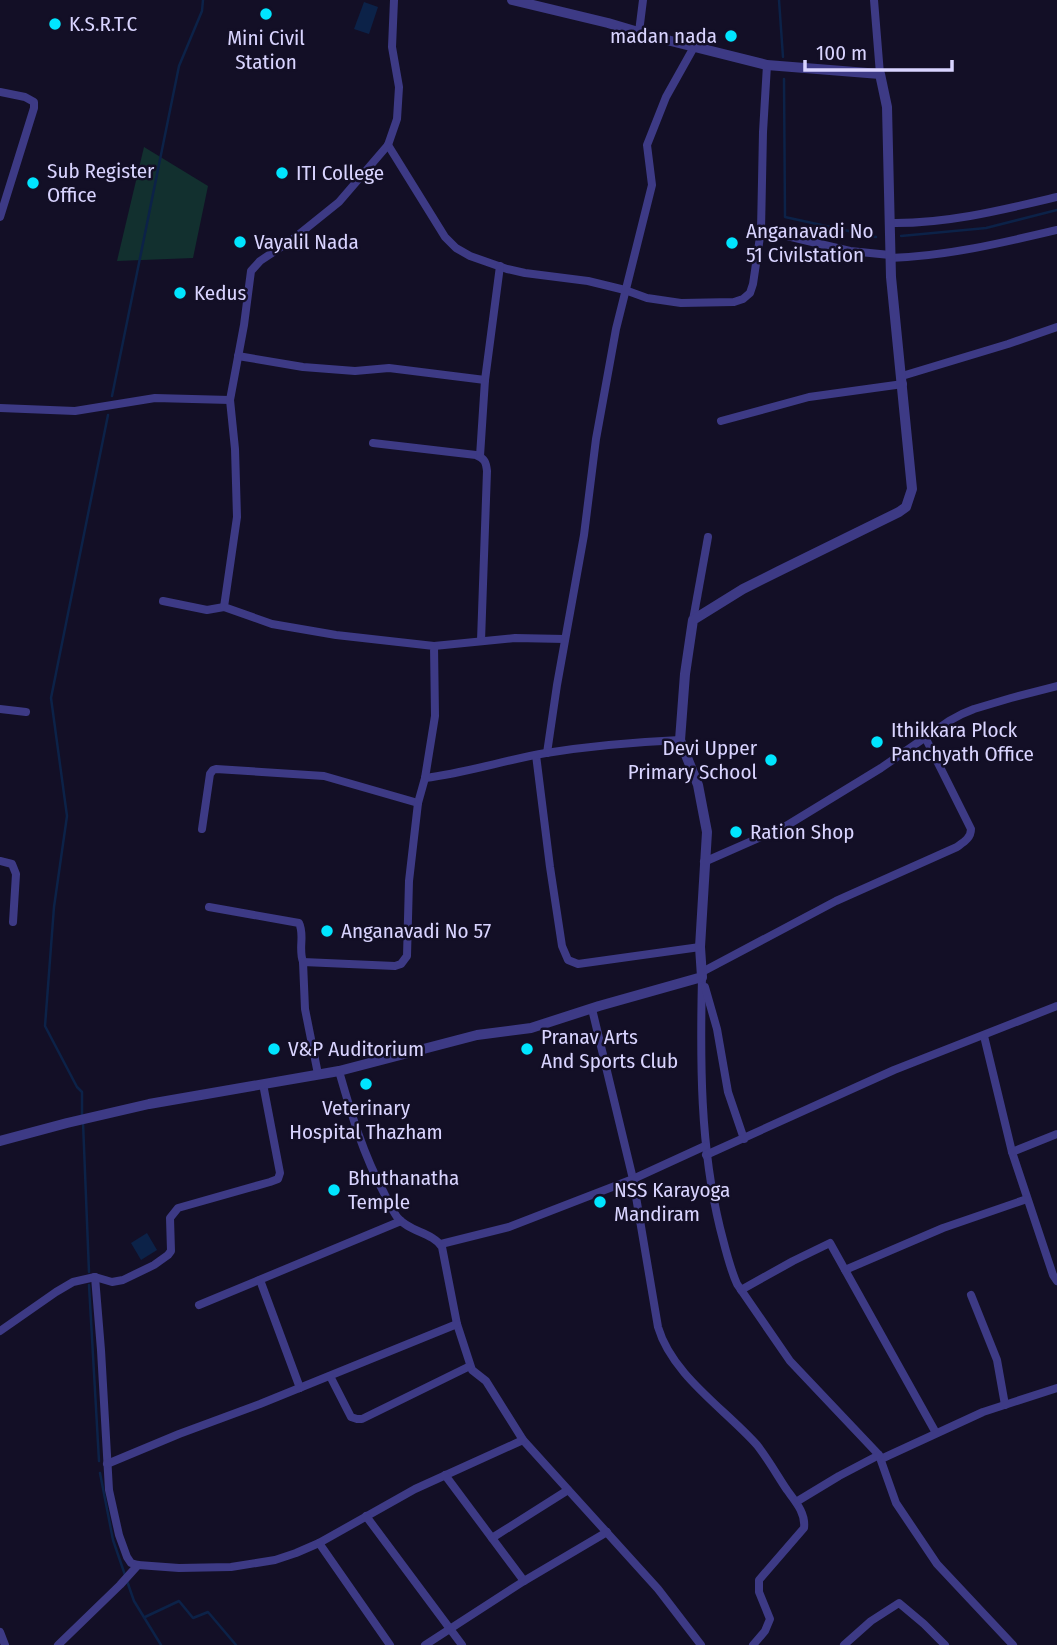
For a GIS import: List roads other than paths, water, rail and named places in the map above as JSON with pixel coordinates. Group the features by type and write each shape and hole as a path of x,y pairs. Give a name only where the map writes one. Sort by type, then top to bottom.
{"street":[{"path":"224,607 237,517 230,400 251,271 260,261 293,239 339,202 388,145 397,119 399,87 392,47 394,0"},
{"path":"512,0 767,65 880,74"},
{"path":"639,32 643,0"},
{"path":"693,620 767,577 906,507 912,489 890,257 887,107 880,74 874,0"},
{"path":"547,753 616,329 652,185 647,145 666,97 694,47"},
{"path":"388,145 445,237 456,248 470,256 525,273 588,281 647,298 681,303 734,302 750,293 761,230 767,65"},
{"path":"0,92 24,97 34,102 34,108 0,215"},
{"path":"890,223 916,223 994,212 1057,197"},
{"path":"761,230 850,251 890,257 947,253 1057,230"},
{"path":"480,456 485,380 500,266"},
{"path":"721,421 809,397 902,380 1057,327"},
{"path":"238,356 303,367 355,371 389,368 485,380"},
{"path":"0,408 75,411 155,398 230,400"},
{"path":"373,443 480,456 486,462 481,641"},
{"path":"708,537 685,674 680,740 698,785 707,832 700,947 706,1150 712,1197 731,1271 790,1361 880,1457 896,1503 937,1564 1013,1645"},
{"path":"163,601 207,610 224,607 272,624 336,635 434,646 515,638 565,639"},
{"path":"303,962 395,966 406,959 409,881 418,803 435,716 434,646"},
{"path":"704,862 786,826 949,721 974,709 1057,686"},
{"path":"0,709 26,712"},
{"path":"0,1141 149,1104 338,1071 477,1035 531,1028 702,974 836,901 968,839 971,829 926,738"},
{"path":"425,778 547,753 633,742 680,740"},
{"path":"536,755 562,946 568,960 578,964 700,947"},
{"path":"202,830 210,774 216,769 324,776 418,803"},
{"path":"0,861 12,864 16,874 13,922"},
{"path":"209,907 299,923 302,933 300,954 303,962 305,1009 318,1073"},
{"path":"702,974 718,1029 728,1092 744,1139"},
{"path":"441,1244 509,1227 706,1150 744,1139 894,1070 1057,1006"},
{"path":"592,1009 633,1178 657,1327 666,1349 688,1376 758,1446 804,1518 804,1528 759,1580 759,1592 770,1619 765,1631 753,1645"},
{"path":"984,1036 1012,1152 1056,1280"},
{"path":"338,1071 365,1156 381,1188 401,1221 441,1244 457,1324 472,1370 486,1381 523,1440 658,1589 701,1645"},
{"path":"0,1331 73,1282 95,1277 112,1282 123,1280 154,1265 171,1251 170,1218 178,1208 274,1181 280,1176 263,1084"},
{"path":"1012,1152 1057,1134"},
{"path":"845,1270 943,1228 1027,1199"},
{"path":"199,1306 401,1221"},
{"path":"741,1290 830,1243 936,1433"},
{"path":"95,1277 109,1490 119,1535 129,1561 138,1565 179,1568 231,1567 275,1560 319,1543 415,1489 523,1440"},
{"path":"260,1280 300,1388"},
{"path":"971,1295 997,1360 1005,1405"},
{"path":"107,1464 457,1324"},
{"path":"330,1376 351,1417 362,1419 470,1366"},
{"path":"796,1502 839,1476 983,1412 1057,1388"},
{"path":"445,1475 524,1581"},
{"path":"492,1538 568,1490"},
{"path":"366,1516 462,1645"},
{"path":"425,1645 524,1581 607,1532"},
{"path":"319,1543 390,1645"},
{"path":"58,1645 120,1586 138,1565"},
{"path":"844,1645 871,1621 900,1603 945,1645"},
{"path":"0,1632 5,1645"}],"water":[{"path":"364,2 378,7 369,34 354,29"},
{"path":"147,1233 157,1250 141,1260 131,1243"}],"waterway":[{"path":"112,396 179,66 202,11 203,0"},
{"path":"779,0 783,57"},
{"path":"784,79 785,217 876,237"},
{"path":"901,236 986,228 1057,210"},
{"path":"82,1115 82,1092 45,1026 54,907 67,816 51,698 108,415"},
{"path":"83,1122 89,1272"},
{"path":"89,1285 99,1461"},
{"path":"100,1473 113,1540 125,1575"},
{"path":"127,1581 134,1601 161,1645"},
{"path":"145,1617 179,1601 193,1618 208,1612 236,1645"}],"place":[{"name":"Mini Civil Station","path":"266,14"},
{"name":"K.S.R.T.C","path":"55,24"},
{"name":"madan nada","path":"731,36"},
{"name":"ITI College","path":"282,173"},
{"name":"Sub Register Office","path":"33,183"},
{"name":"Vayalil Nada","path":"240,242"},
{"name":"Anganavadi No 51 Civilstation","path":"732,243"},
{"name":"Kedus","path":"180,293"},
{"name":"Ithikkara Plock Panchyath Office","path":"877,742"},
{"name":"Devi Upper Primary School","path":"771,760"},
{"name":"Ration Shop","path":"736,832"},
{"name":"Anganavadi No 57","path":"327,931"},
{"name":"V&P Auditorium","path":"274,1049"},
{"name":"Pranav Arts And Sports Club","path":"527,1049"},
{"name":"Veterinary Hospital Thazham","path":"366,1084"},
{"name":"Bhuthanatha Temple","path":"334,1190"},
{"name":"NSS Karayoga Mandiram","path":"600,1202"}]}
